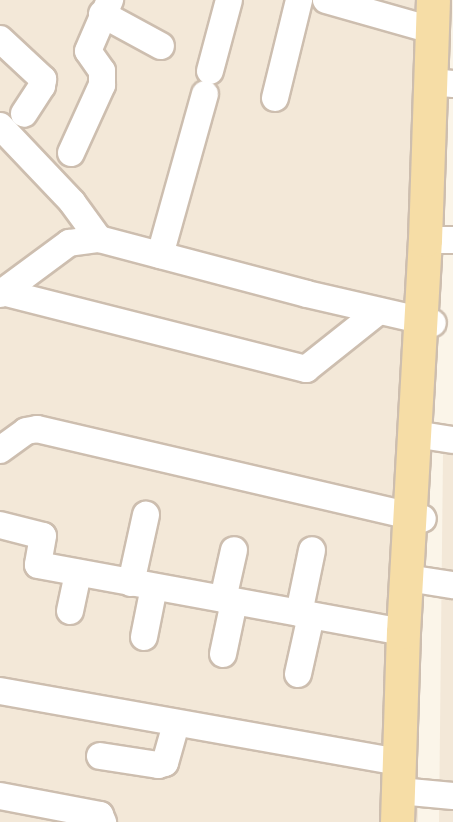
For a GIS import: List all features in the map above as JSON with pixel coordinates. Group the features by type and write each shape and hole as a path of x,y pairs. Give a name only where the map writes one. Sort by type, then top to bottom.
{"main road":[{"path":"427,322 445,240 448,83 441,8"},
{"path":"397,822 403,632 417,518 432,437 427,322 441,8"},
{"path":"410,807 420,580 417,518"}],"street":[{"path":"160,255 229,0"},
{"path":"275,98 299,0"},
{"path":"326,0 441,8"},
{"path":"71,153 102,85 102,71 88,51 106,7 161,46"},
{"path":"0,39 43,79 42,86 24,114"},
{"path":"0,126 72,202 99,240"},
{"path":"1,293 69,243 99,240 379,312 427,322"},
{"path":"1,293 306,369 379,312"},
{"path":"0,450 26,431 37,429 417,518"},
{"path":"144,637 142,585 146,515"},
{"path":"0,525 43,536 38,565 403,632"},
{"path":"223,654 234,549"},
{"path":"298,674 312,550"},
{"path":"70,611 78,573"},
{"path":"420,580 453,585"},
{"path":"0,691 399,762"},
{"path":"99,756 158,765 165,763 176,724"},
{"path":"0,796 100,815 103,822"},
{"path":"410,807 453,796"}],"shaded area":[{"path":"0,0 418,0 418,822 0,822"},
{"path":"443,454 453,455 453,822 439,822"}]}
